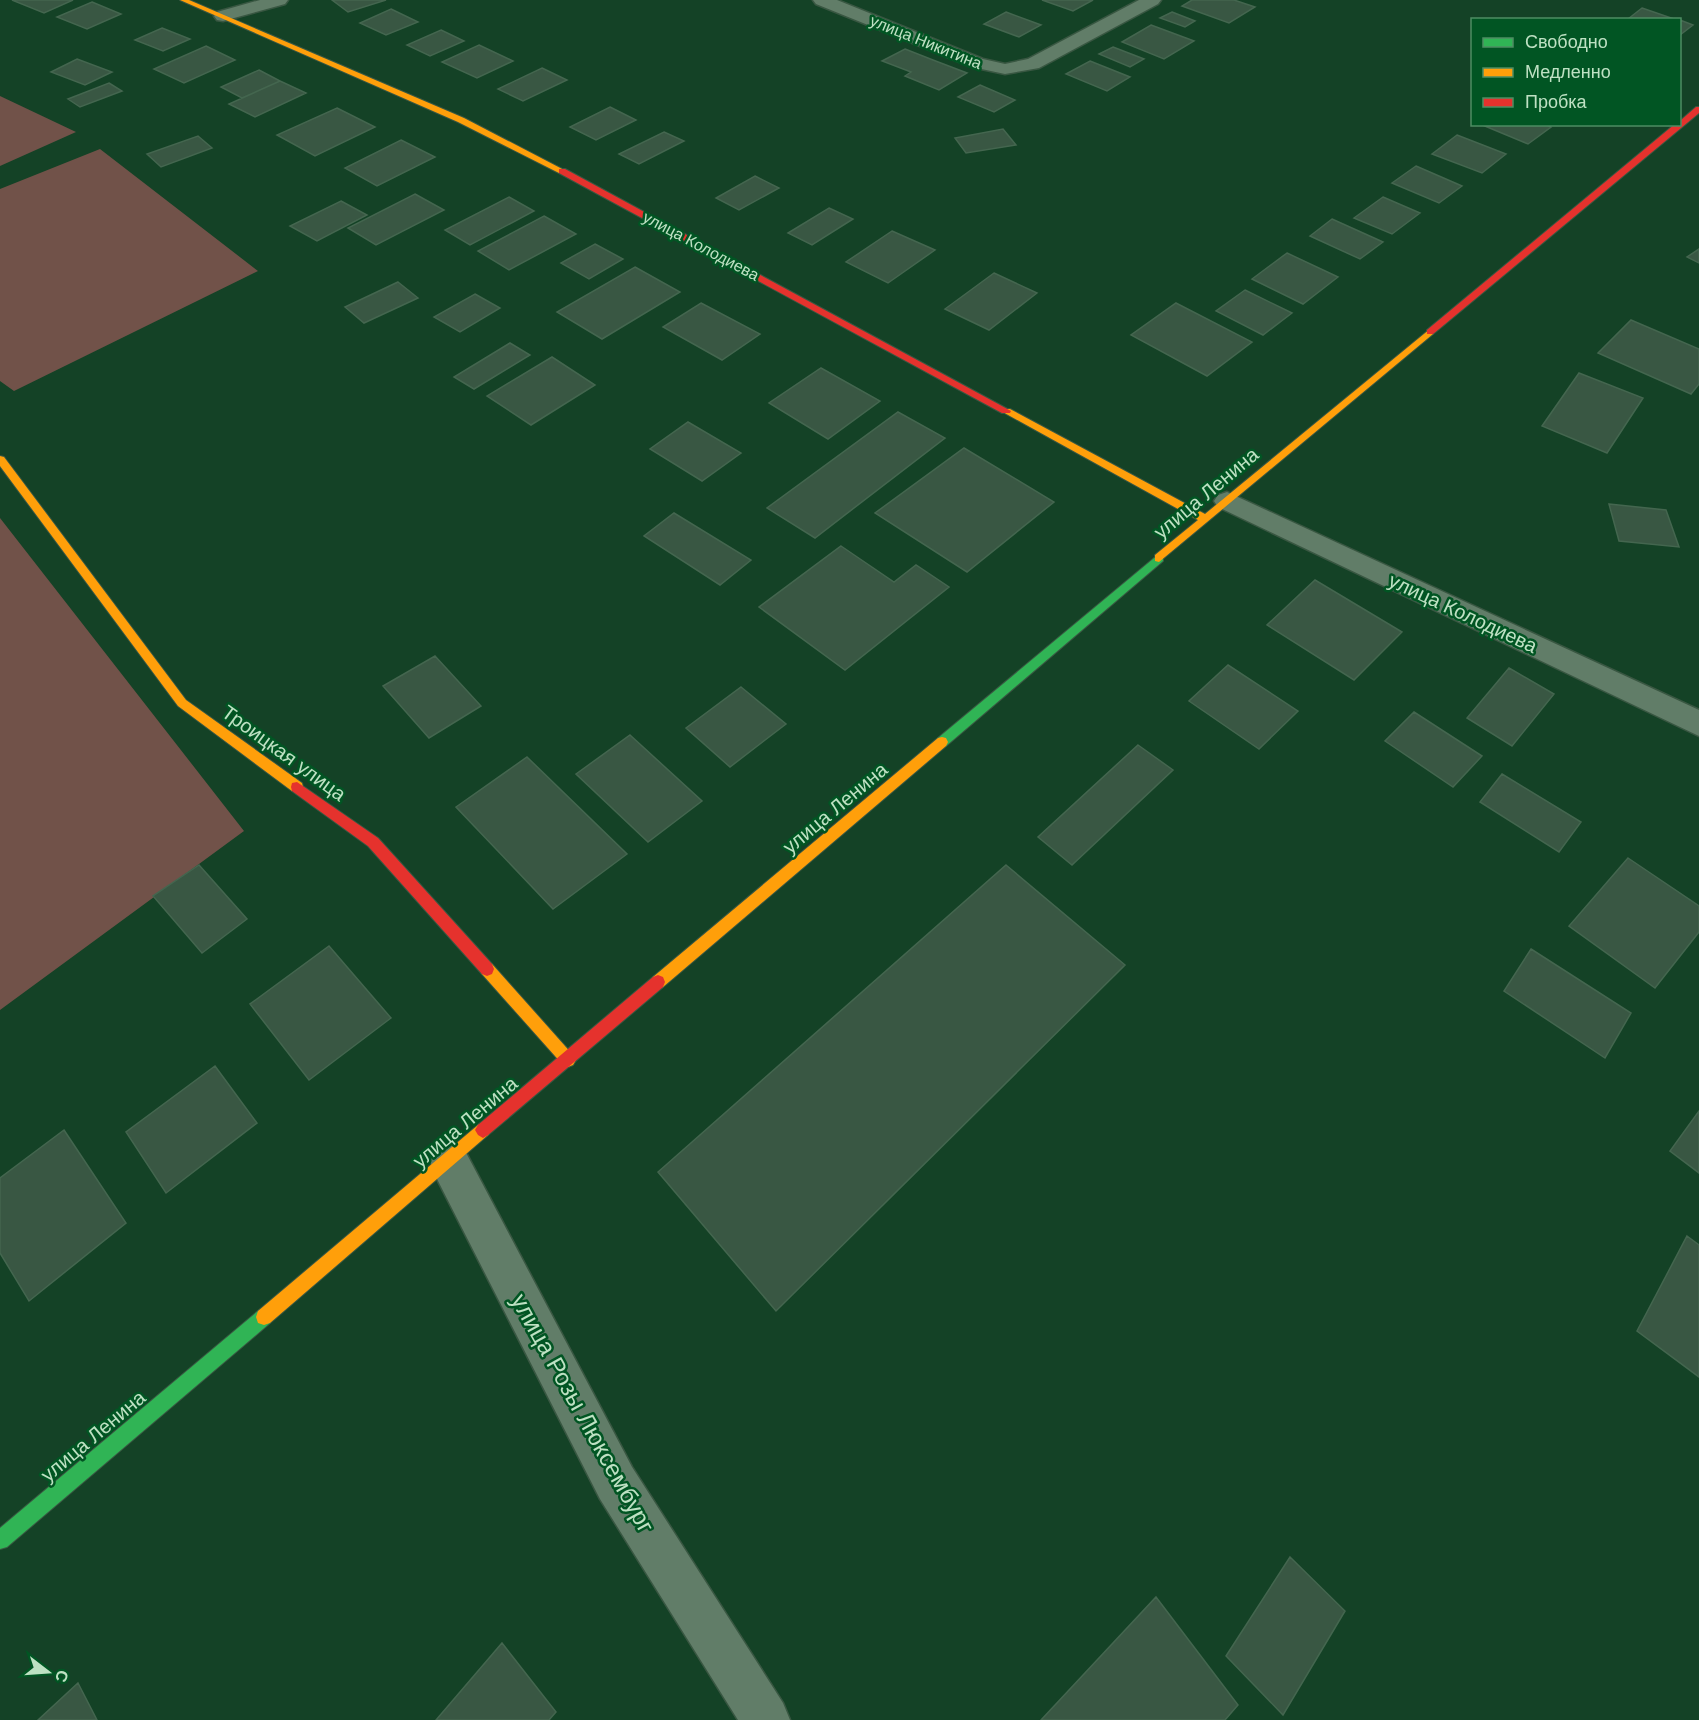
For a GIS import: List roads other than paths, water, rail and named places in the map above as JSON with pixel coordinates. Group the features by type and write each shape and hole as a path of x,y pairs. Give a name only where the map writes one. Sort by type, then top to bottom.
{"street":[{"name":"улица Колодиева","path":"183,0 461,120 1216,510 1699,724"},
{"path":"223,16 279,0"},
{"name":"улица Никитина","path":"822,0 989,67 1018,69 1033,64 1152,0"},
{"name":"улица Ленина","path":"1681,124 1699,109"},
{"name":"улица Ленина","path":"0,1540 1216,510 1679,126"},
{"name":"Троицкая улица","path":"0,459 182,703 373,842 568,1060"},
{"name":"улица Розы Люксембург","path":"449,1161 616,1483 766,1720"}]}
